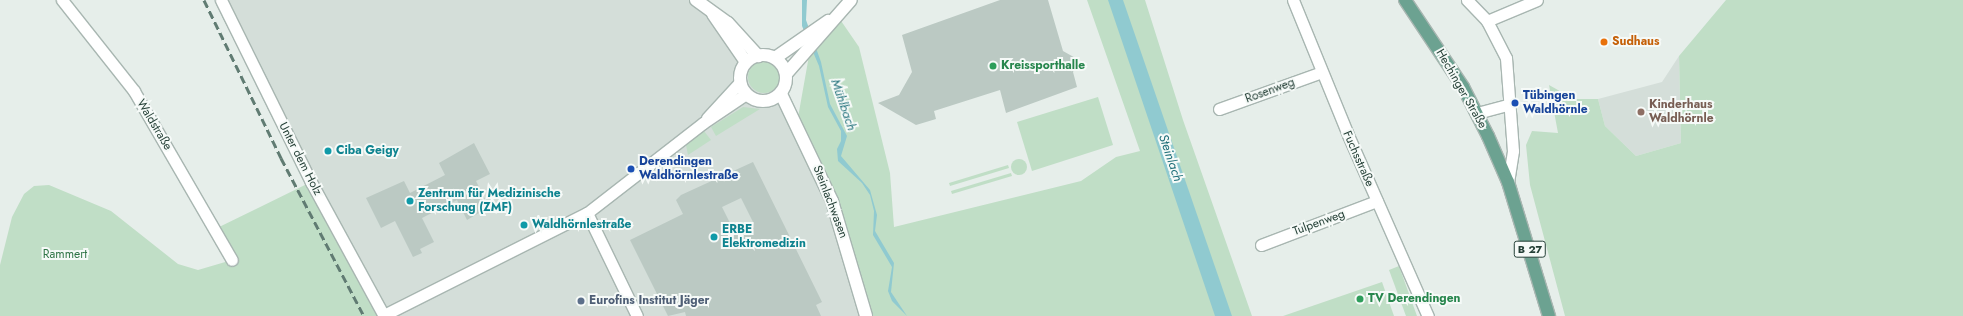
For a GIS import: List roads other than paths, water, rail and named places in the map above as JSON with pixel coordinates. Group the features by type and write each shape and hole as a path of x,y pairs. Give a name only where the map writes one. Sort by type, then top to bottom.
{"main road":[{"name":"Hechinger Straße","path":"1405,0 1477,113 1508,182 1550,316"}],"street":[{"name":"Waldstraße","path":"62,0 134,92 232,260"},
{"name":"Unter dem Holz","path":"221,0 311,182 384,316"},
{"path":"696,0 712,12 750,55 775,58 837,15"},
{"name":"Fuchsstraße","path":"1293,0 1377,201 1428,316"},
{"path":"1466,0 1487,21 1504,49 1514,160 1508,182"},
{"path":"1487,21 1537,0"},
{"path":"750,55 740,73 740,82 746,94 761,101 772,100 781,94 786,74 849,2"},
{"path":"775,58 786,74"},
{"name":"Rosenweg","path":"1219,109 1322,72"},
{"path":"703,123 730,89 740,82"},
{"path":"384,316 587,213 703,123 746,94"},
{"name":"Steinlachwasen","path":"781,94 832,201 866,316"},
{"path":"1477,113 1510,104"},
{"name":"Tulpenweg","path":"1261,245 1377,201"},
{"path":"587,213 637,316"}],"water":[{"path":"802,0 807,0 806,20 821,62 830,104 847,136 841,156 870,190 877,215 875,231 894,263 891,292 907,316 892,301 888,291 892,267 873,235 874,211 870,195 862,183 838,161 837,149 841,141 841,131 828,107 819,66 802,26"},
{"name":"Steinlach","path":"1108,0 1123,0 1232,316 1215,316"}],"railway":[{"path":"204,0 281,158 364,316"}],"place":[{"name":"Sudhaus","path":"1604,42"},
{"name":"Kreissporthalle","path":"993,66"},
{"name":"Tübingen Waldhörnle","path":"1515,103"},
{"name":"Kinderhaus Waldhörnle","path":"1641,112"},
{"name":"Ciba Geigy","path":"328,151"},
{"name":"Derendingen Waldhörnlestraße","path":"631,169"},
{"name":"Zentrum für Medizinische Forschung (ZMF)","path":"410,201"},
{"name":"Waldhörnlestraße","path":"524,225"},
{"name":"ERBE Elektromedizin","path":"714,237"},
{"name":"TV Derendingen","path":"1360,299"},
{"name":"Eurofins Institut Jäger","path":"581,301"}],"water label":[{"name":"Mühlbach","path":"843,105"}],"park label":[{"name":"Rammert","path":"65,255"}]}
